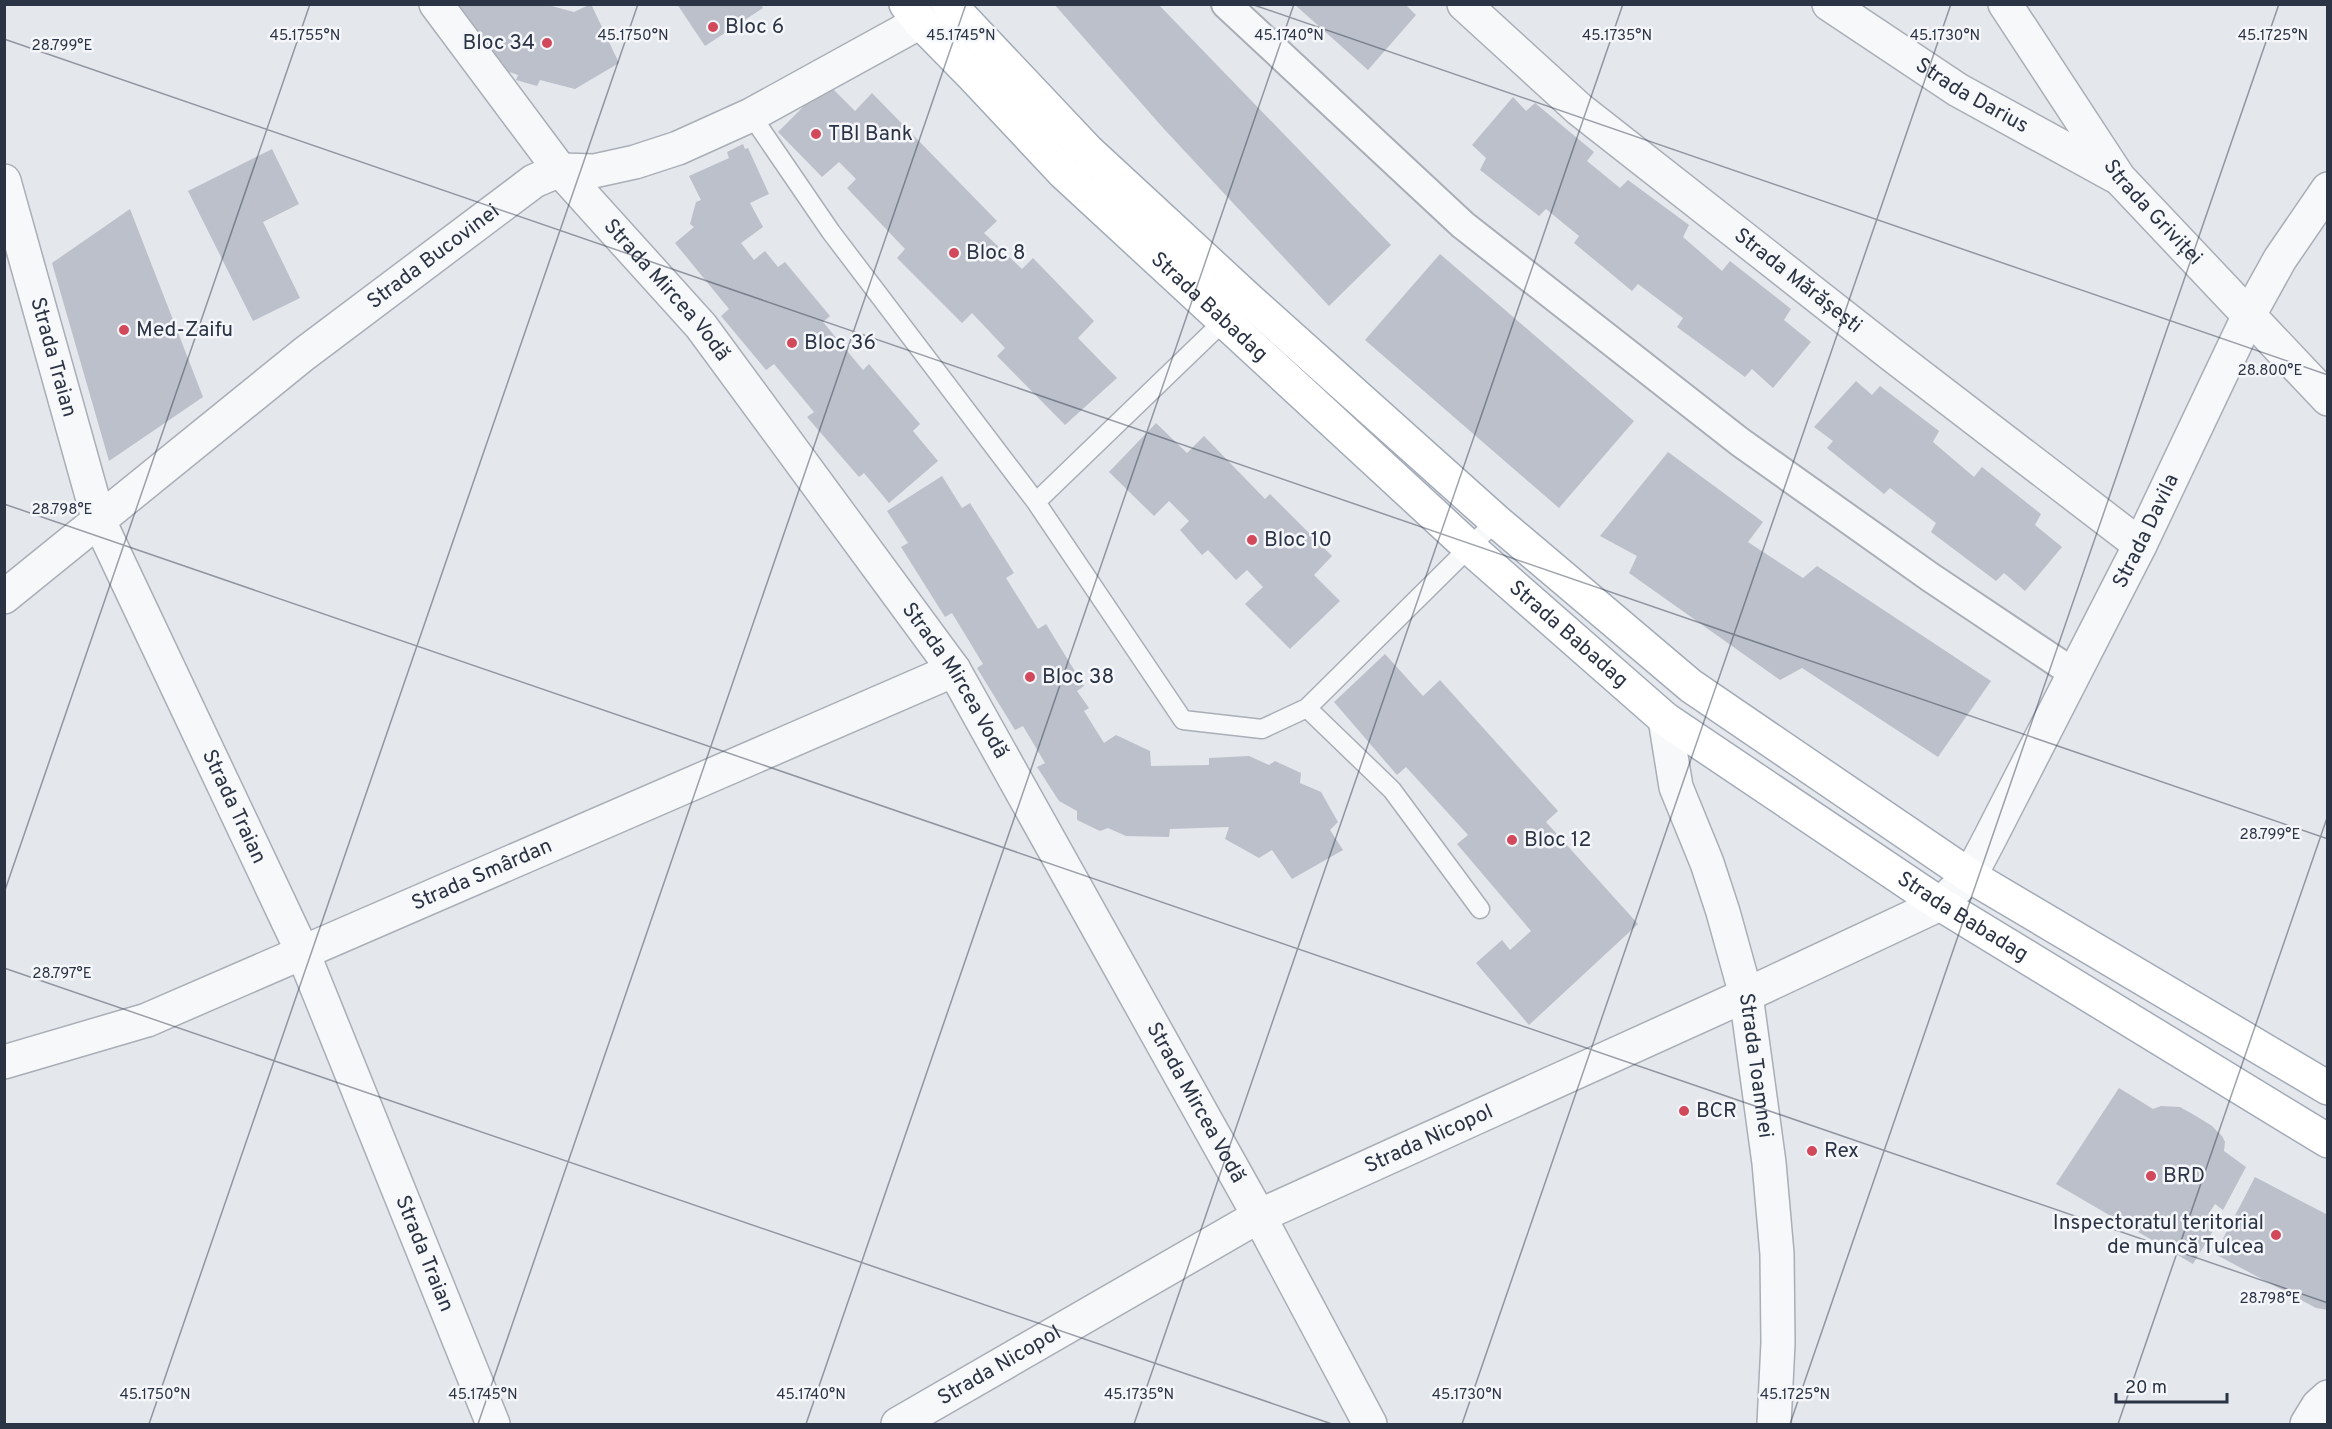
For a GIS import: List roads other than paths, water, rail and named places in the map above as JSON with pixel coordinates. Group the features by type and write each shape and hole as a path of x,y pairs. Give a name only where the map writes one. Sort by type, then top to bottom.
{"main road":[{"name":"Strada Babadag","path":"953,6 1088,151 1247,298 1496,521 1691,686 1970,876 2328,1088"},
{"name":"Strada Babadag","path":"913,13 1064,173 1470,548 1665,719 1940,904 2328,1141"}],"street":[{"name":"Strada Mircea Vodă","path":"436,4 560,170 701,326 954,670 1259,1216 1370,1425"},
{"path":"1226,4 1463,225 1740,442 1930,577 2075,674"},
{"name":"Strada Mărășești","path":"1464,4 1579,109 1891,354 2140,545"},
{"name":"Strada Darius","path":"1829,4 1958,90 2119,178"},
{"name":"Strada Griviței","path":"2005,4 2119,178 2328,399"},
{"name":"Strada Bucovinei","path":"4,597 304,354 534,182 560,170 594,171 635,162 678,148 751,115 913,13 953,6"},
{"name":"Strada Traian","path":"4,181 99,521 303,953 493,1425"},
{"name":"Strada Davila","path":"1970,876 2140,545 2249,315 2280,259 2328,189"},
{"name":"Strada Smârdan","path":"4,1062 147,1020 954,670"},
{"name":"Strada Toamnei","path":"1665,719 1676,787 1707,863 1746,995 1769,1163 1777,1254 1778,1343 1774,1425"},
{"name":"Strada Nicopol","path":"898,1425 1259,1216 1746,995 1940,904 1970,876"},
{"path":"2307,1425 2318,1406 2328,1398"}],"lane":[{"path":"751,115 831,232 1036,502 1182,720 1262,729 1307,708 1496,521"},
{"path":"1036,502 1247,298"},
{"path":"1307,708 1392,790 1480,909"}],"place":[{"name":"Bloc 6","path":"713,27"},
{"name":"Bloc 34","path":"547,43"},
{"name":"TBI Bank","path":"816,134"},
{"name":"Bloc 8","path":"954,253"},
{"name":"Med-Zaifu","path":"124,330"},
{"name":"Bloc 36","path":"792,343"},
{"name":"Bloc 10","path":"1252,540"},
{"name":"Bloc 38","path":"1030,677"},
{"name":"Bloc 12","path":"1512,840"},
{"name":"BCR","path":"1684,1111"},
{"name":"Rex","path":"1812,1151"},
{"name":"BRD","path":"2151,1176"},
{"name":"Inspectoratul teritorial de muncă Tulcea","path":"2276,1235"}]}
